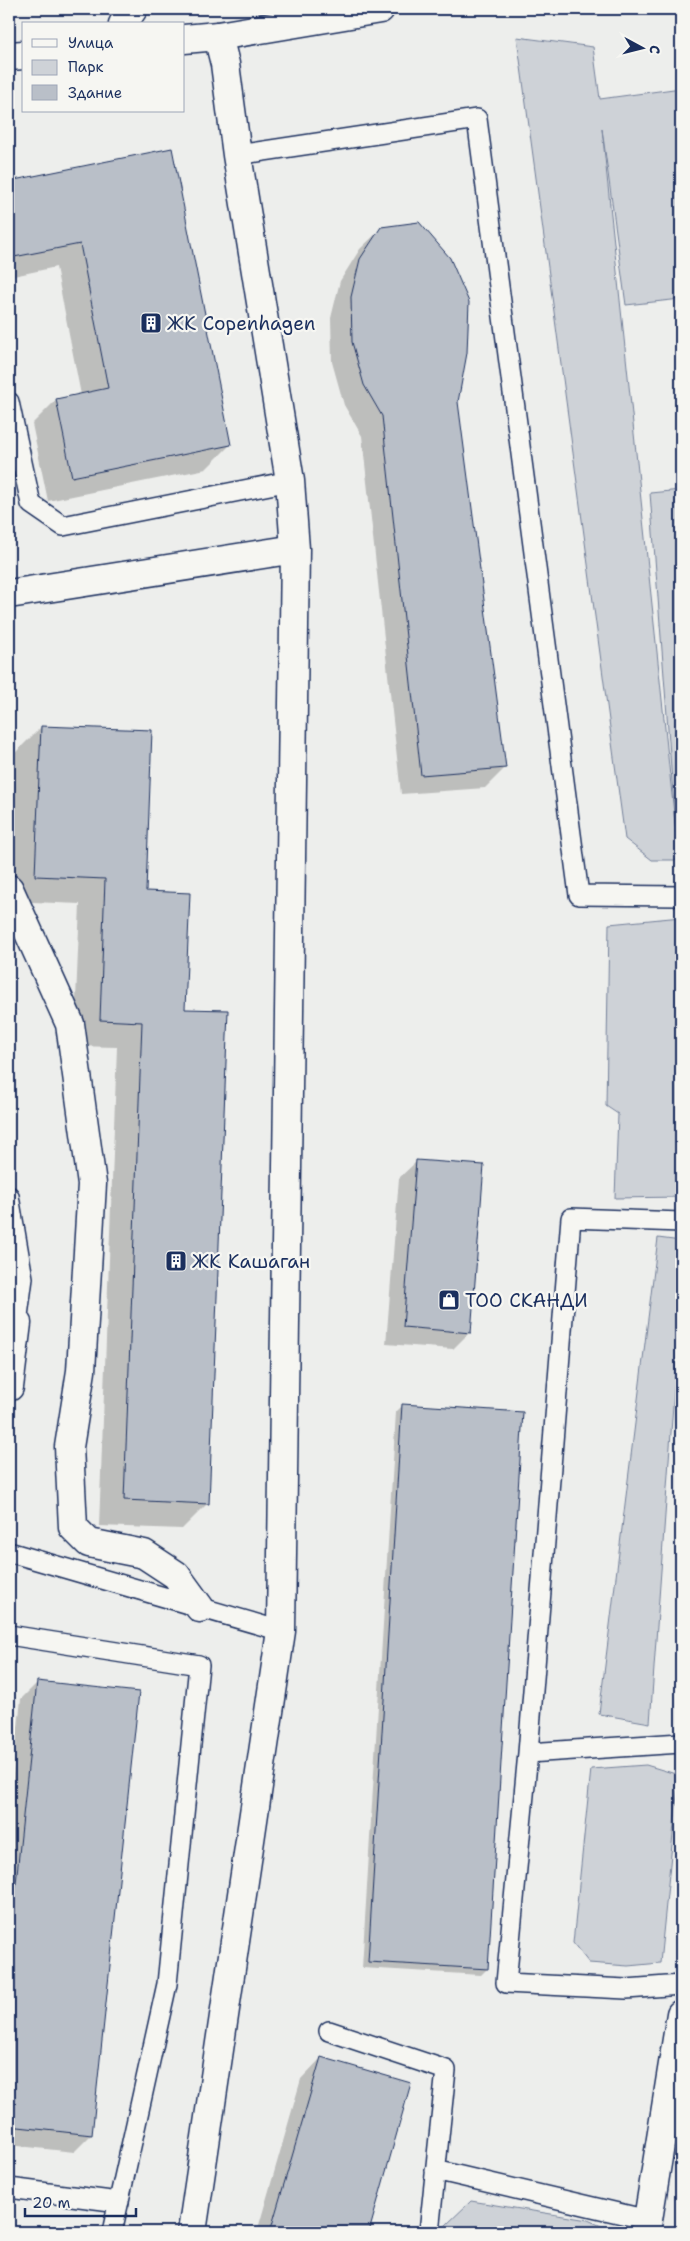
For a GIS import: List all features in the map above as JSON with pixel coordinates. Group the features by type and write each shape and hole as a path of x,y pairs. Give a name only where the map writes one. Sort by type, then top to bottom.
{"street":[{"path":"124,22 133,9"},
{"path":"185,39 218,36 380,9"},
{"path":"192,2232 281,1631 295,549 290,480 237,155 225,64 218,36"},
{"path":"9,56 22,55"},
{"path":"9,594 295,549"},
{"path":"9,889 70,1024 92,1184 81,1370 69,1447 73,1527 89,1542 144,1554 176,1575 200,1608"},
{"path":"9,1387 13,1324"},
{"path":"647,2226 681,2014"}],"lane":[{"path":"237,155 476,119 578,895 681,896"},
{"path":"9,402 31,504 63,526 290,480"},
{"path":"9,1196 24,1278 13,1324"},
{"path":"681,1222 571,1218 528,1753 506,1983 626,1989 681,1985"},
{"path":"9,1552 281,1631"},
{"path":"9,1635 199,1665 167,1984 112,2232"},
{"path":"528,1753 681,1743"},
{"path":"329,2030 446,2070 429,2232"},
{"path":"435,2170 647,2226"},
{"path":"9,2188 119,2202"}],"green space":[{"path":"517,37 593,47 600,99 681,88 681,299 626,305 602,129 676,833 650,493 681,490 681,859 679,860 652,860 625,839"},
{"path":"681,917 681,1197 615,1198 618,1114 606,1106 609,924"},
{"path":"658,1238 681,1241 681,1294 650,1723 599,1714"},
{"path":"646,1765 679,1775 660,1963 628,1966 589,1963 573,1943 591,1769"},
{"path":"471,2201 588,2220 614,2232 443,2232 445,2226"}],"building":[{"name":"ЖК Copenhagen","path":"172,148 231,445 72,477 56,399 108,388 80,244 9,258 9,181"},
{"path":"419,222 450,258 469,302 467,353 458,402 506,768 421,775 382,416 364,385 352,342 351,297 360,259 381,227"},
{"name":"ЖК Кашаган","path":"41,726 152,730 146,891 190,893 185,1009 228,1010 209,1504 124,1500 142,1022 100,1020 105,879 35,876"},
{"path":"416,1160 484,1165 471,1333 403,1327"},
{"path":"402,1404 523,1412 488,1969 368,1962"},
{"path":"37,1681 139,1692 92,2135 9,2126 9,1951"},
{"path":"321,2057 411,2083 369,2232 270,2232"}],"place":[{"name":"ЖК Copenhagen","path":"151,323"},
{"name":"ЖК Кашаган","path":"176,1261"},
{"name":"ТОО СКАНДИ","path":"449,1300"}]}
